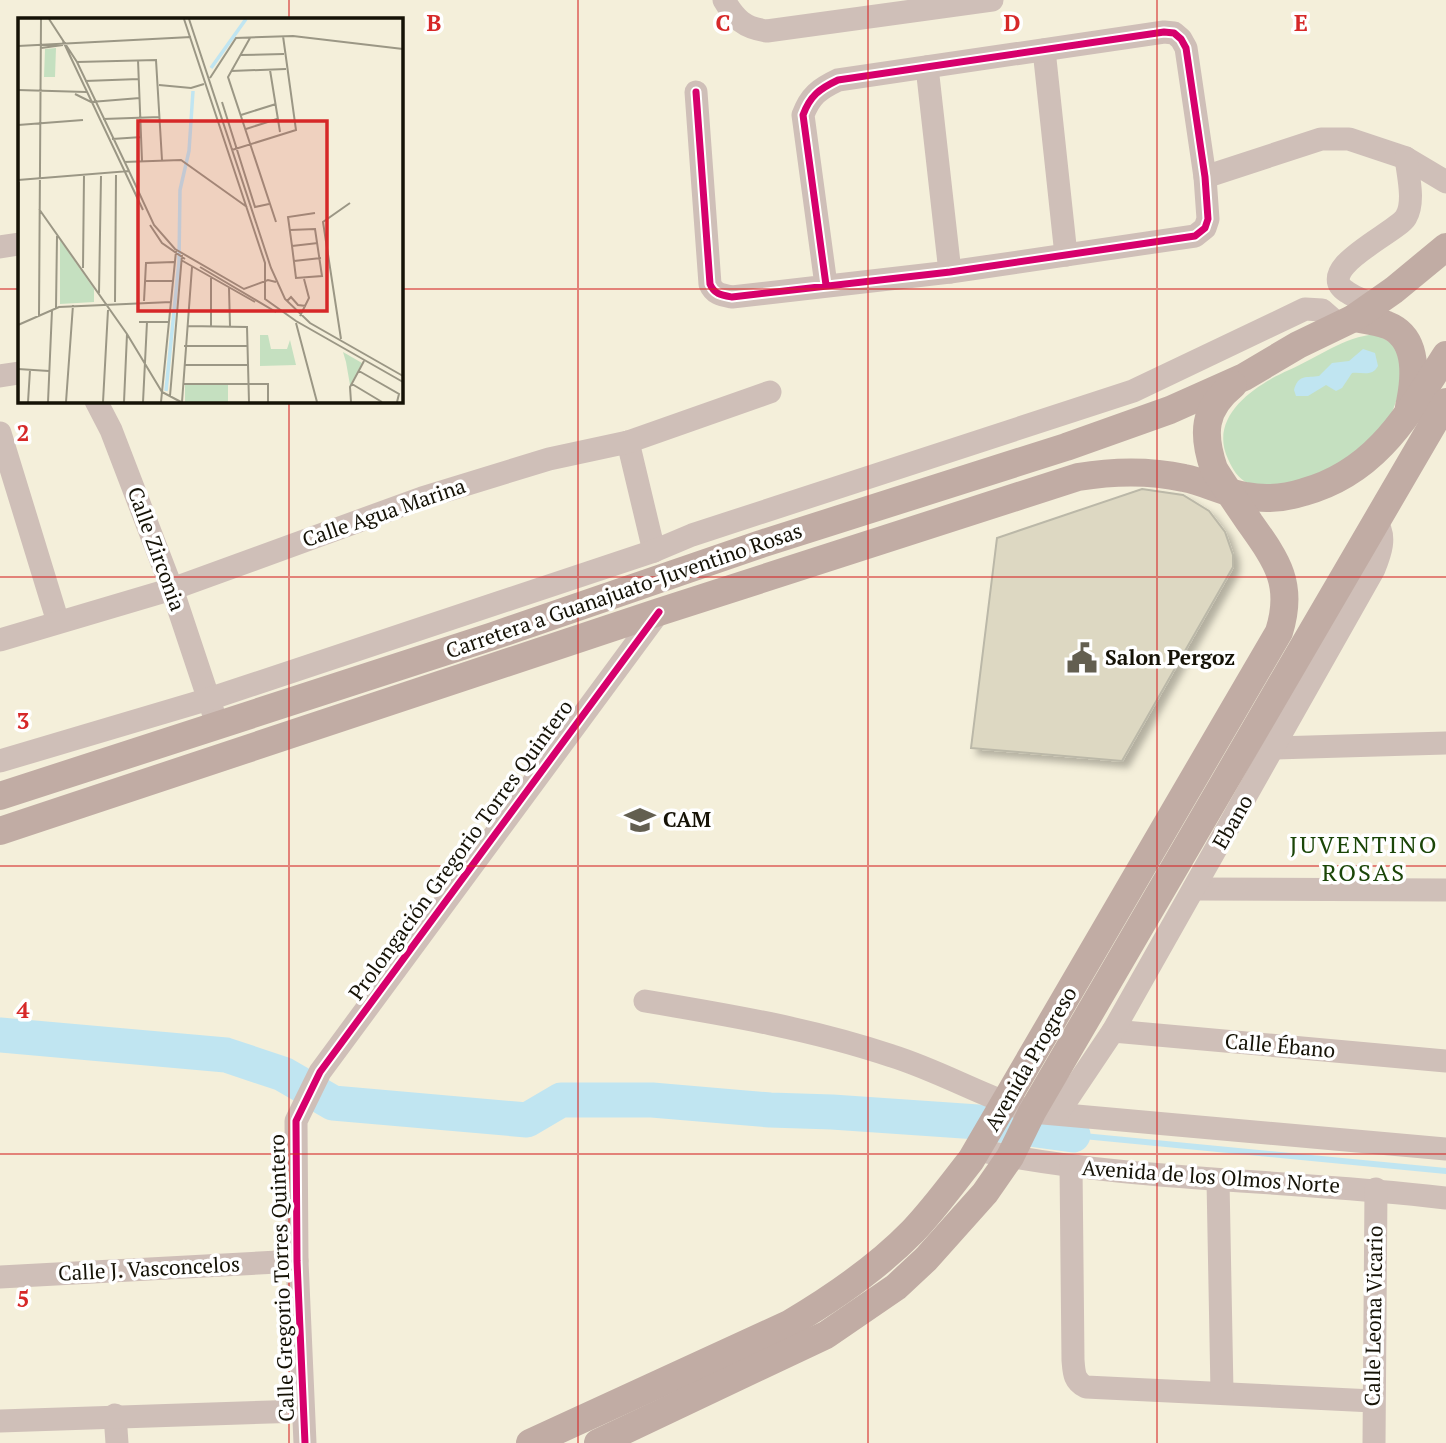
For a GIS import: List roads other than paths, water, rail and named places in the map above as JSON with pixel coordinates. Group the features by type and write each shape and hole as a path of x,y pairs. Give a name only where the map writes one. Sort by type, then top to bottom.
{"main road":[{"path":"1446,247 1394,290 1244,377 1220,396 1211,408 1206,434 1214,469 1229,493 1260,498 1276,498 1331,483 1353,472 1369,458 1407,415 1446,355"},
{"path":"1355,315 1398,331 1409,346 1413,360 1407,415 1383,511"},
{"name":"Carretera a Guanajuato-Juventino Rosas","path":"0,796 213,712 480,640 761,544 1066,447 1170,410 1244,377"},
{"name":"Avenida Progreso","path":"530,1443 789,1324 825,1302 853,1282 912,1231 979,1148 1025,1112 1247,744 1446,402"},
{"name":"Carretera a Guanajuato-Juventino Rosas","path":"0,831 659,612 1078,477 1107,472 1139,471 1185,478 1229,493"},
{"name":"Avenida Progreso","path":"598,1443 796,1350 860,1313 896,1287 926,1259 985,1193 1011,1154 1025,1112 1221,730 1279,632 1286,598 1278,564 1229,493"},
{"path":"1221,730 1247,744"}],"street":[{"path":"724,0 734,16 744,25 767,31 992,0"},
{"path":"696,92 710,284 718,295 732,297 950,272 1195,236 1205,228 1208,219 1190,71 1186,48 1181,39 1174,33 1164,32 838,80 820,89 809,99 803,115 826,285"},
{"path":"1044,50 1066,256"},
{"path":"927,67 950,272"},
{"path":"1205,177 1321,139 1349,139 1406,158 1446,182"},
{"path":"1355,315 1339,285 1341,268 1404,220 1410,209 1406,158"},
{"path":"0,247 18,244"},
{"path":"0,761 213,712 705,531 1133,391 1305,309 1355,315"},
{"path":"1170,410 1203,358"},
{"path":"0,376 18,373"},
{"name":"Calle Agua Marina","path":"0,640 172,589 422,498 549,458 628,442 770,392"},
{"name":"Calle Zirconia","path":"97,402 111,430 172,589 213,712"},
{"path":"0,433 58,622"},
{"path":"628,442 654,551"},
{"name":"Ebano","path":"1025,1112 1113,1031 1374,569 1383,535 1383,511"},
{"name":"Prolongación Gregorio Torres Quintero","path":"298,1112 320,1072 659,612"},
{"path":"1275,747 1446,743"},
{"path":"1195,889 1446,890"},
{"path":"645,1001 777,1024 894,1056 1025,1112 1446,1149"},
{"name":"Calle Ébano","path":"1113,1031 1446,1061"},
{"name":"Calle Gregorio Torres Quintero","path":"298,1112 297,1261 304,1443"},
{"name":"Avenida de los Olmos Norte","path":"979,1148 1071,1166 1218,1180 1376,1189 1446,1198"},
{"path":"1071,1166 1073,1360 1076,1380 1086,1387 1373,1401"},
{"path":"1218,1180 1222,1392"},
{"name":"Calle Leona Vicario","path":"1374,1443 1376,1189"},
{"name":"Calle J. Vasconcelos","path":"0,1277 297,1261"},
{"path":"0,1420 303,1412"},
{"path":"116,1415 117,1443"}],"water":[{"path":"1363,349 1375,353 1378,366 1373,372 1352,373 1342,388 1336,391 1326,385 1308,396 1296,396 1294,390 1298,381 1319,376 1332,363 1349,361"}],"waterway":[{"path":"0,1035 226,1055 283,1074 333,1103 527,1120 561,1100 652,1100 978,1122 1073,1135"},
{"path":"1073,1135 1446,1171"}],"place":[{"name":"Salon Pergoz","path":"1082,658"},
{"name":"CAM","path":"640,820"}],"district":[{"name":"JUVENTINO ROSAS","path":"1364,859"}]}
